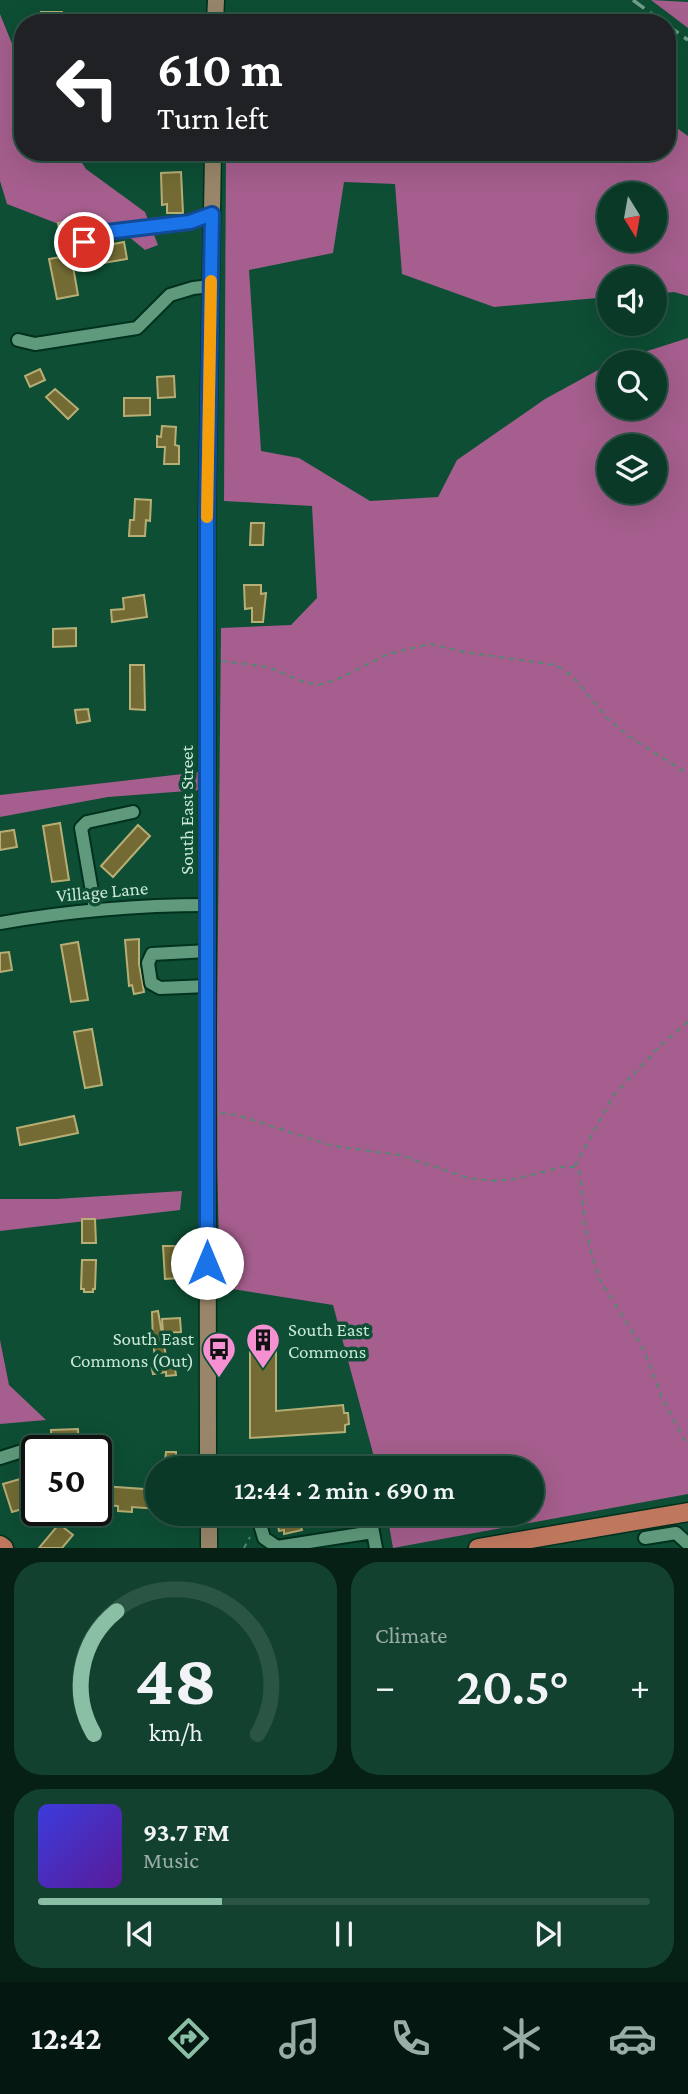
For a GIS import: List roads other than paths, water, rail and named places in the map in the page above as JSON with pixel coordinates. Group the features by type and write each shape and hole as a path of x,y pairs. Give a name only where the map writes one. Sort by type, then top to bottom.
{"highway":[{"path":"478,1548 688,1512"}],"main road":[{"name":"South East Street","path":"208,1456 207,658 213,161"},
{"path":"209,1526 209,1548"}],"lane":[{"path":"84,242 107,232 190,222 212,214"},
{"path":"18,340 35,344 137,328 170,295 211,286"},
{"path":"94,909 81,828 86,822 133,812"},
{"name":"Village Lane","path":"0,923 94,909 208,905"},
{"path":"208,951 152,954 148,963 151,983 160,988 208,986"},
{"path":"0,1458 21,1451"},
{"path":"640,1520 646,1543 676,1533 688,1544"},
{"path":"260,1526 264,1538 277,1548 373,1532"},
{"path":"372,1526 376,1548"}],"railway":[{"path":"633,0 652,14"},
{"path":"676,31 688,40"}],"place":[{"name":"South East Commons","path":"263,1370"},
{"name":"South East Commons (Out)","path":"219,1379"}]}
